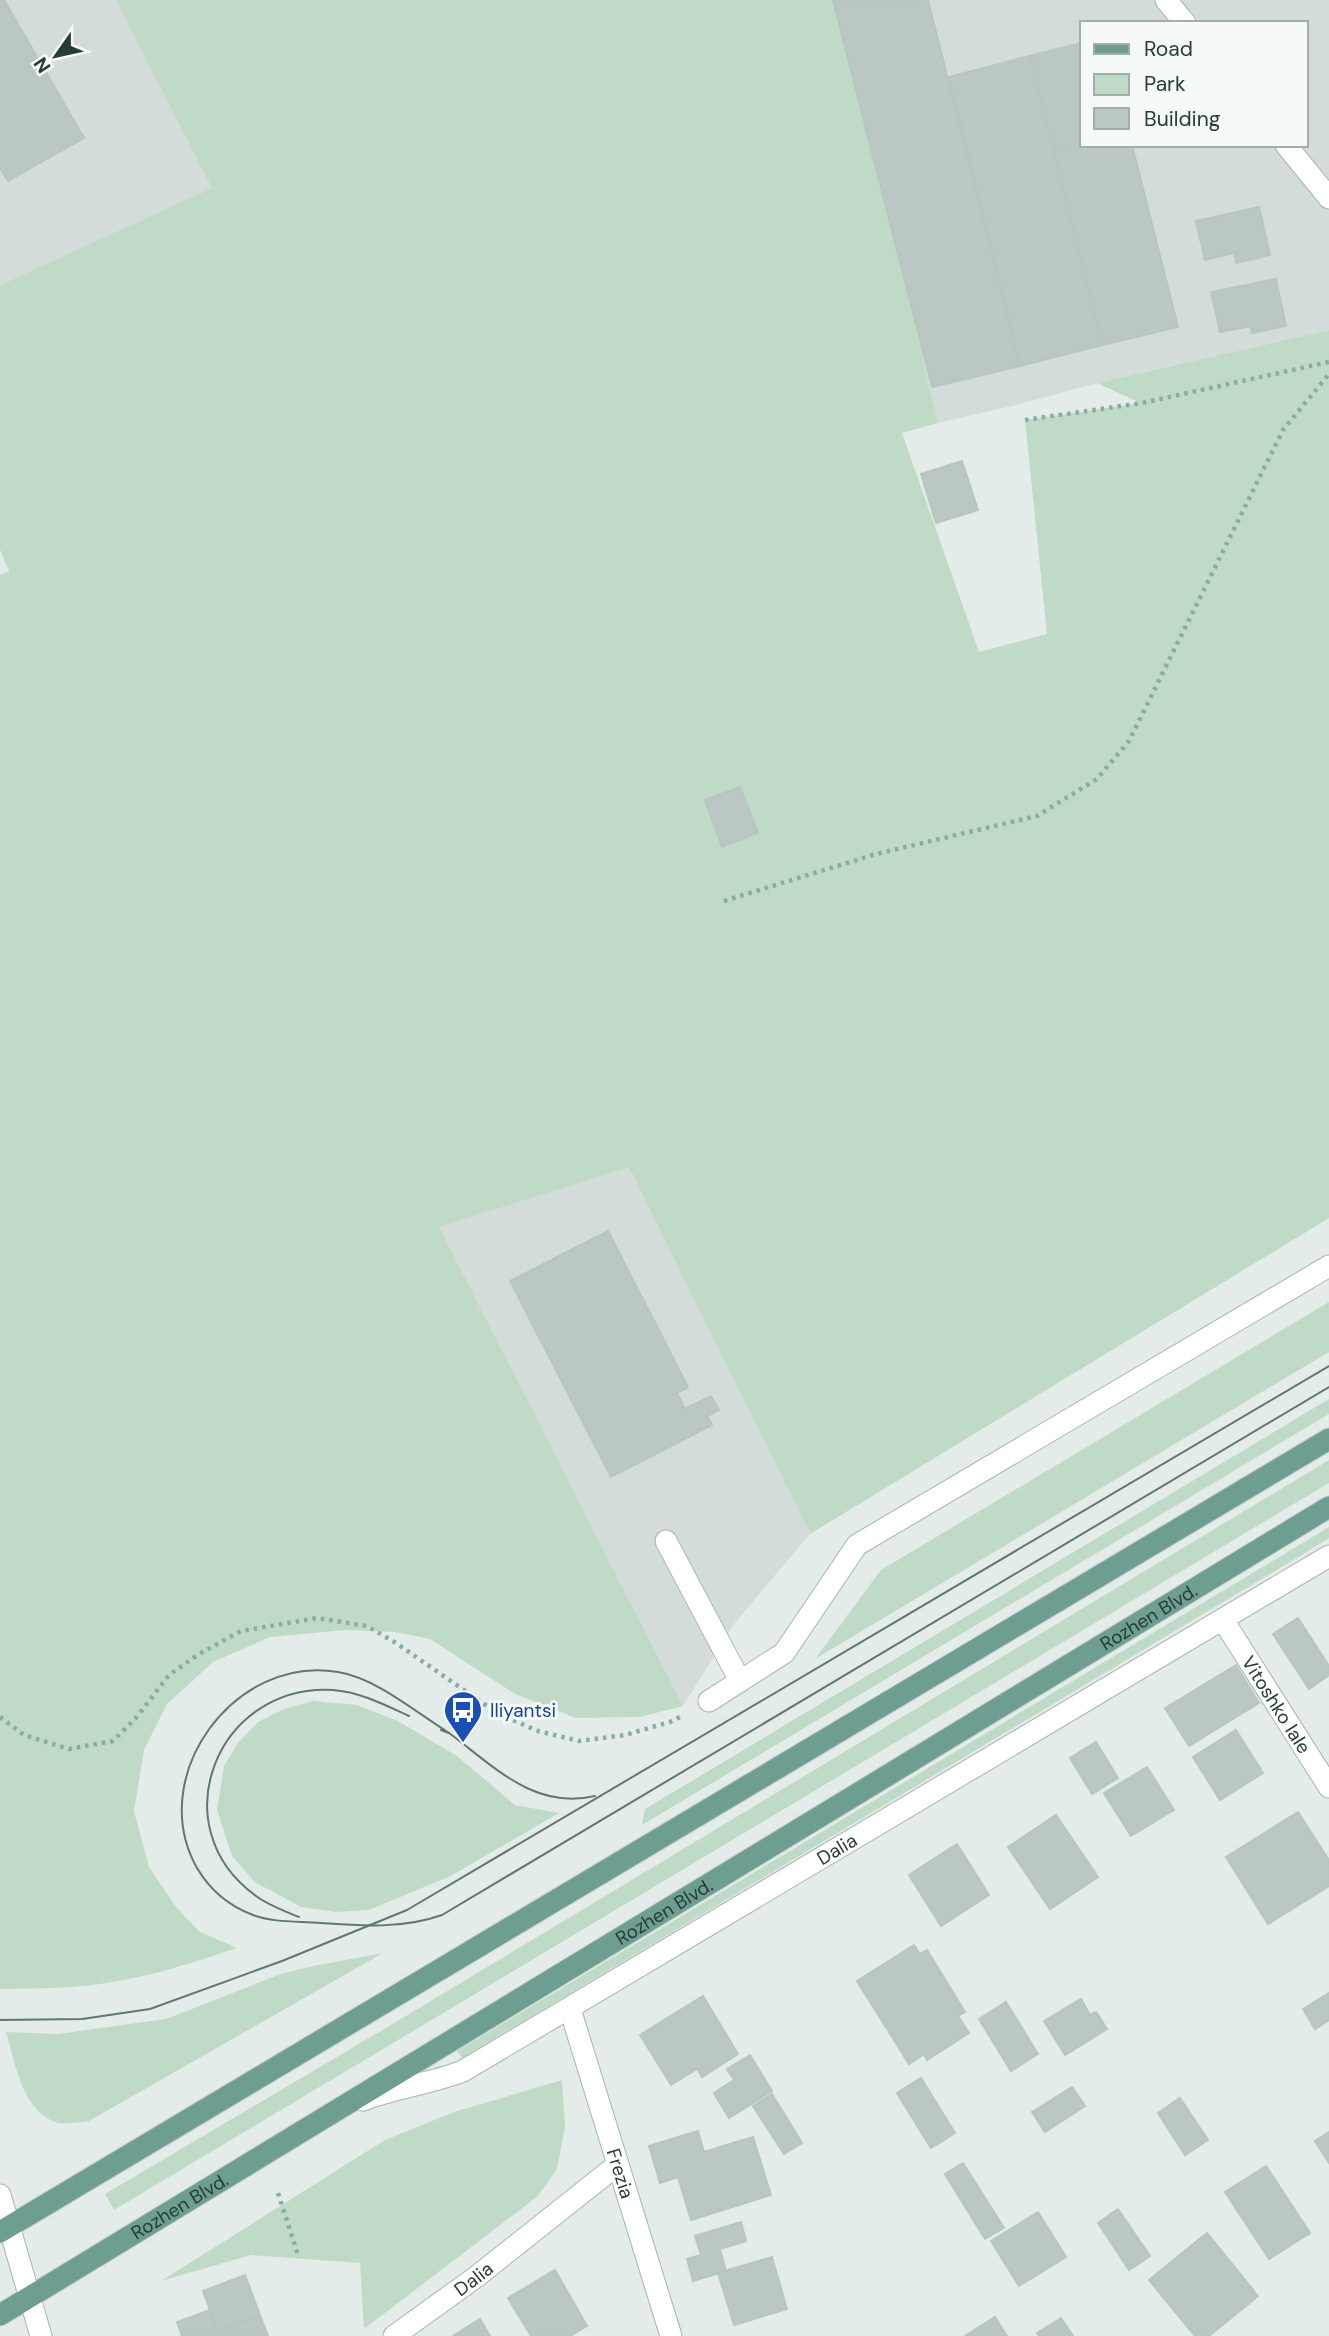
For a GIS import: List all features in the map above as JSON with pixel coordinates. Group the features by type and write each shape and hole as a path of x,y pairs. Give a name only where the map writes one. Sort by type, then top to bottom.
{"main road":[{"path":"5,2229 1329,1439"},
{"name":"Rozhen Blvd.","path":"0,2315 1329,1507"}],"street":[{"path":"1166,0 1183,21"},
{"path":"1288,147 1329,198"},
{"path":"709,1701 784,1653 857,1545 1329,1266"},
{"path":"666,1541 740,1681"},
{"name":"Dalia","path":"331,2112 376,2094 438,2081 463,2071 1329,1556"},
{"name":"Vitoshko lale","path":"1223,1620 1329,1787"},
{"name":"Frezia","path":"570,2009 671,2336"},
{"name":"Dalia","path":"394,2336 476,2277 617,2165"},
{"path":"0,2195 5,2229 41,2336"}],"path":[{"path":"1026,420 1142,403 1329,362"},
{"path":"724,901 876,854 1037,816 1097,779 1129,741 1283,430 1329,374"},
{"path":"0,1717 24,1735 69,1749 113,1741 169,1675 199,1654 241,1631 317,1618 367,1626 497,1713 538,1731 579,1741 625,1735 670,1722 709,1701"},
{"path":"278,2193 299,2258"}],"shaded area":[{"path":"0,0 116,0 213,188 0,285"},
{"path":"833,0 1329,0 1329,330 1097,383 938,423 904,277"},
{"path":"629,1166 810,1534 734,1624 683,1706 438,1227"}],"green space":[{"path":"116,0 833,0 904,277 938,423 902,433 979,652 1047,634 1025,420 1140,403 1097,383 1329,330 1329,1218 810,1534 629,1167 439,1227 683,1706 640,1717 576,1718 515,1694 430,1639 395,1632 346,1630 270,1637 213,1662 167,1704 144,1750 134,1811 149,1867 176,1907 200,1932 237,1948 163,1971 103,1984 0,1989 0,575 9,571 0,550 0,285 212,188"},
{"path":"1329,1302 1329,1352 815,1659 881,1570"},
{"path":"1329,1399 1329,1414 642,1825 645,1809"},
{"path":"1329,1460 1329,1483 114,2210 105,2194 401,2019"},
{"path":"1329,1527 1329,1538 1300,1556 462,2058 457,2051"},
{"path":"313,1701 357,1705 398,1721 457,1756 515,1805 559,1813 451,1876 369,1910 336,1912 301,1907 255,1882 232,1856 217,1810 224,1766 238,1743 258,1722 284,1709"},
{"path":"383,1953 89,2121 55,2122 35,2107 22,2084 6,2032 58,2034 166,2019 281,1974"},
{"path":"562,2080 565,2127 557,2169 538,2196 364,2329 360,2263 251,2255 161,2281 385,2140 454,2112"}],"building":[{"path":"0,0 4,0 84,138 8,181 0,167"},
{"path":"833,0 928,0 1020,366 932,387"},
{"path":"1080,44 1080,144 1054,151 1030,56"},
{"path":"1030,56 1102,345 1020,366 949,77"},
{"path":"1080,144 1080,147 1133,147 1178,327 1102,345 1054,151"},
{"path":"1259,207 1270,255 1236,263 1234,253 1205,260 1196,221"},
{"path":"1276,279 1286,326 1252,333 1251,326 1220,332 1211,292"},
{"path":"962,461 978,510 936,523 921,474"},
{"path":"740,787 758,833 722,847 705,800"},
{"path":"608,1231 688,1387 677,1393 685,1409 711,1396 719,1410 707,1416 712,1425 611,1477 510,1281"},
{"path":"1298,1618 1329,1666 1329,1675 1309,1689 1273,1634"},
{"path":"1236,1665 1259,1703 1189,1746 1165,1708"},
{"path":"1236,1730 1263,1773 1220,1800 1193,1757"},
{"path":"1096,1742 1118,1778 1092,1794 1070,1758"},
{"path":"1147,1767 1174,1810 1131,1836 1104,1793"},
{"path":"1298,1812 1329,1860 1329,1886 1268,1924 1226,1857"},
{"path":"1056,1815 1098,1877 1050,1909 1008,1847"},
{"path":"957,1844 989,1895 941,1926 909,1875"},
{"path":"914,1945 920,1954 927,1950 965,2012 958,2016 969,2033 927,2060 924,2054 909,2064 857,1981"},
{"path":"1329,1993 1329,2020 1315,2029 1303,2009"},
{"path":"703,1996 738,2054 702,2077 697,2069 671,2085 640,2035"},
{"path":"1081,1999 1090,2015 1096,2012 1107,2029 1065,2055 1044,2021"},
{"path":"1006,2002 1038,2054 1011,2071 979,2019"},
{"path":"750,2055 772,2091 729,2118 714,2093 734,2080 727,2069"},
{"path":"921,2078 955,2133 931,2148 897,2093"},
{"path":"1072,2087 1085,2106 1045,2132 1032,2112"},
{"path":"772,2094 802,2143 784,2154 753,2106"},
{"path":"1180,2098 1208,2140 1185,2155 1158,2113"},
{"path":"698,2131 704,2152 753,2137 771,2195 691,2220 678,2177 660,2183 649,2146"},
{"path":"1329,2132 1329,2163 1315,2141"},
{"path":"963,2163 1004,2228 985,2239 945,2174"},
{"path":"1266,2166 1310,2233 1269,2259 1225,2192"},
{"path":"1118,2209 1150,2256 1129,2270 1098,2223"},
{"path":"1038,2212 1066,2257 1019,2286 991,2241"},
{"path":"741,2222 746,2241 720,2249 726,2271 693,2281 687,2259 701,2255 695,2236"},
{"path":"1207,2233 1258,2296 1209,2336 1195,2336 1149,2280"},
{"path":"772,2257 787,2309 734,2325 718,2273"},
{"path":"555,2270 587,2326 570,2336 531,2336 508,2298"},
{"path":"245,2275 260,2315 218,2331 203,2291"},
{"path":"210,2310 218,2331 260,2315 268,2336 182,2336 177,2322"},
{"path":"995,2317 1007,2336 965,2336"},
{"path":"1061,2318 1073,2336 1039,2336 1037,2333"},
{"path":"480,2319 490,2336 453,2336"}],"tram line":[{"path":"0,2020 82,2019 150,2009 282,1961 407,1910 1329,1366"},
{"path":"449,1733 367,1681 338,1672 300,1671 265,1682 234,1702 209,1729 192,1761 183,1796 184,1832 197,1868 228,1902 253,1915 269,1919 382,1925 412,1923 442,1915 1329,1387"},
{"path":"299,1917 256,1896 227,1867 211,1833 207,1798 215,1764 233,1734 259,1709 293,1694 343,1691 409,1716"},
{"path":"441,1730 449,1733 499,1772 534,1791 573,1799 595,1796"}],"place":[{"name":"Iliyantsi","path":"463,1744"}]}
